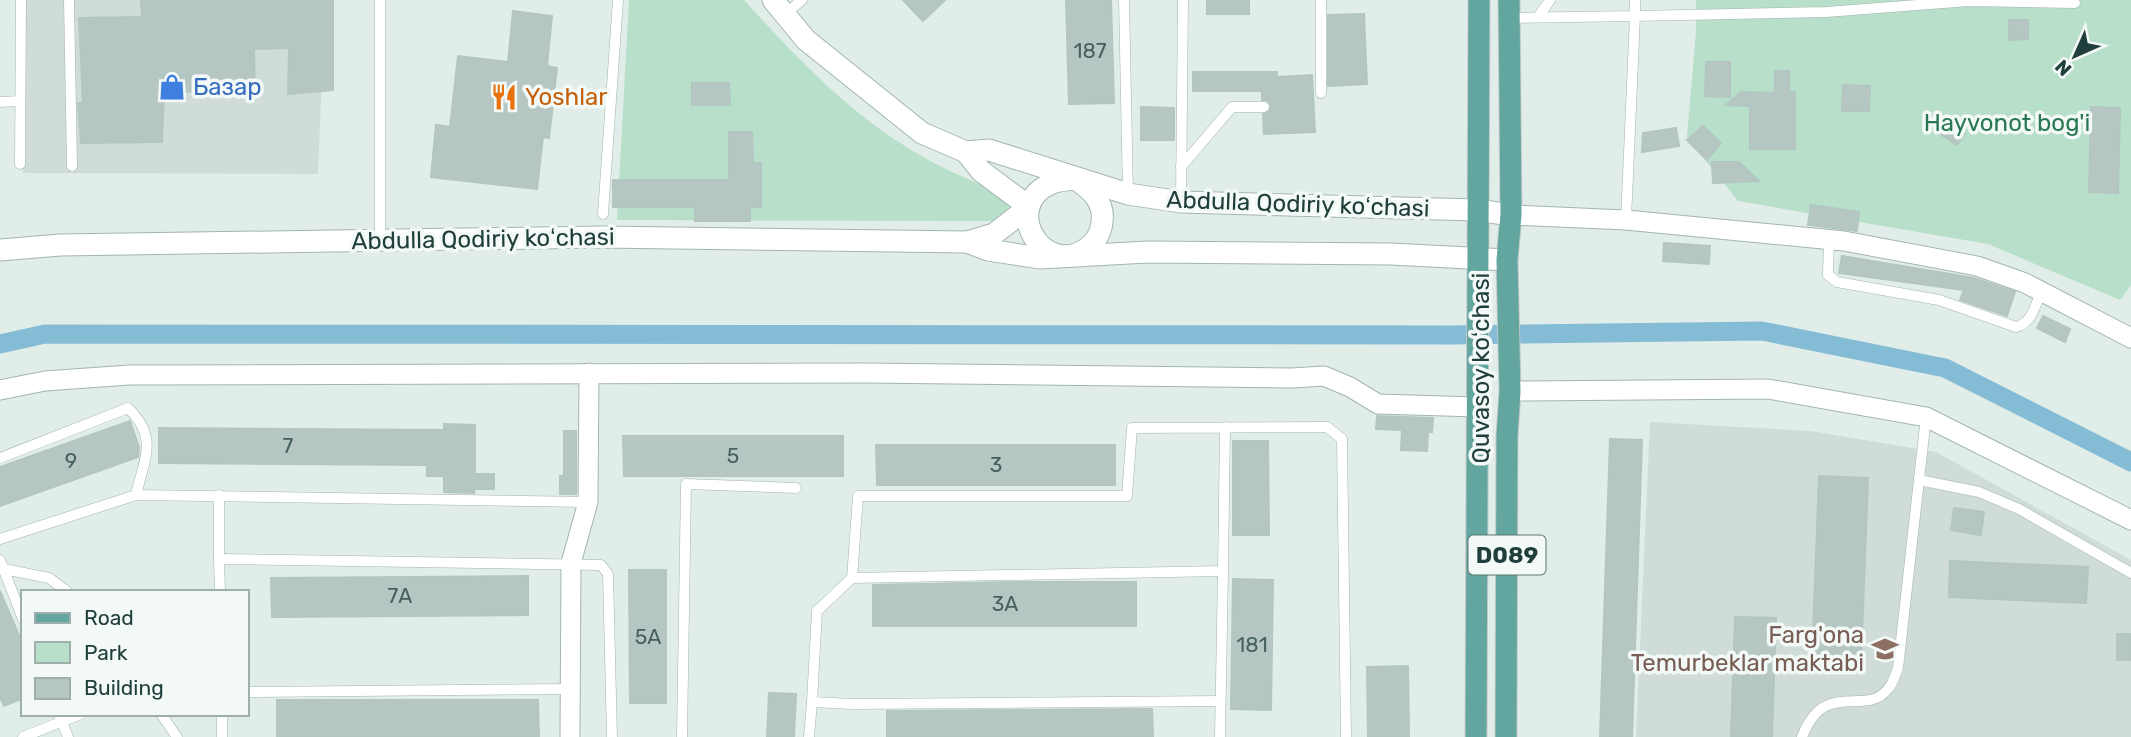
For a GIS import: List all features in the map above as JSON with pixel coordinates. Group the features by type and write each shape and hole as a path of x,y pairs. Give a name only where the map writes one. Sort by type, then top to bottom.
{"main road":[{"name":"Quvasoy koʻchasi","path":"1476,737 1479,0"},
{"name":"Quvasoy koʻchasi","path":"1506,737 1509,382 1507,260 1511,215 1509,9"}],"street":[{"name":"Abdulla Qodiriy koʻchasi","path":"778,7 806,40 922,133 966,152 989,150 1128,194 1181,202 1477,211 1511,215"},
{"name":"Abdulla Qodiriy koʻchasi","path":"0,250 60,245 603,237 967,242 994,234 1029,207 981,171 966,152"},
{"path":"1076,179 1097,197 1103,221 1100,233 1083,251 1058,255 1046,251 1030,232 1029,207 1034,196 1043,187 1053,182 1076,179"},
{"path":"1511,215 1626,220 1829,240 1977,266 2025,283 2131,338"},
{"name":"Abdulla Qodiriy koʻchasi","path":"967,242 988,250 1040,258 1147,252 1364,253 1507,260"},
{"path":"570,737 571,563 588,502 589,373"},
{"path":"0,390 45,381 129,375 589,373 1292,378 1324,376 1350,387 1378,404 1478,403"},
{"path":"1509,382 1769,389 1926,417 2131,520"}],"lane":[{"path":"20,164 21,0"},
{"path":"69,0 72,166"},
{"path":"380,0 380,239"},
{"path":"603,214 618,0"},
{"path":"778,7 802,0"},
{"path":"1124,0 1128,194"},
{"path":"1181,202 1183,0"},
{"path":"1321,0 1321,93"},
{"path":"1538,17 1550,0"},
{"path":"1626,220 1634,0"},
{"path":"1509,9 1538,17 1826,12 1969,1 2075,4"},
{"path":"0,102 20,101"},
{"path":"1181,167 1232,107 1264,107"},
{"path":"1829,240 1828,275 1838,282 1939,300 2015,327 2024,325 2029,319 2041,292"},
{"path":"0,458 128,408 142,422 148,440 136,495"},
{"path":"1802,737 1810,718 1831,702 1875,699 1888,689 1898,668 1926,417"},
{"path":"1220,737 1224,427"},
{"path":"852,578 858,496 1127,496 1132,428 1327,427 1342,439 1346,737"},
{"path":"1919,480 1979,492 2009,504 2131,573"},
{"path":"682,737 686,484 796,488"},
{"path":"0,539 136,495 588,502"},
{"path":"219,495 220,590"},
{"path":"219,559 601,565 608,574 612,737"},
{"path":"2,565 49,578 65,590"},
{"path":"2,565 21,614"},
{"path":"809,737 817,611 852,578 1223,571"},
{"path":"248,692 569,689"},
{"path":"812,702 867,704 1220,701"},
{"path":"162,716 177,737"},
{"path":"222,716 222,737"},
{"path":"23,737 61,718 68,737"}],"shaded area":[{"name":"Базар","path":"23,0 325,0 318,174 23,173"},
{"name":"Farg'ona Temurbeklar maktabi","path":"1650,422 1811,431 1936,452 2131,560 2131,737 1636,737"}],"green space":[{"path":"629,0 744,0 812,72 849,105 918,154 995,193 1008,204 1009,210 995,221 617,220"},
{"name":"Hayvonot bog'i","path":"1696,0 2131,0 2131,285 2120,300 1988,244 1738,201 1687,137"}],"building":[{"path":"141,0 333,0 333,90 288,94 289,48 254,49 255,96 164,90 162,142 81,143 78,103 83,103 79,18 142,17"},
{"path":"903,0 945,0 923,21"},
{"path":"1066,0 1111,0 1114,103 1069,104"},
{"path":"1207,0 1249,0 1249,14 1207,14"},
{"path":"513,11 552,16 547,66 557,68 549,138 543,137 537,189 431,177 436,125 450,127 458,56 508,62"},
{"path":"1364,14 1367,84 1328,86 1328,15"},
{"path":"2009,20 2028,20 2028,39 2009,40"},
{"path":"1706,62 1730,62 1730,97 1705,96"},
{"path":"1775,71 1789,71 1789,92 1795,92 1795,149 1750,149 1750,106 1726,105 1741,92 1775,93"},
{"path":"1193,72 1277,72 1277,77 1312,75 1315,132 1264,134 1263,114 1268,113 1271,106 1268,101 1262,100 1262,91 1193,91"},
{"path":"692,83 729,83 730,105 692,105"},
{"path":"1843,85 1870,86 1869,111 1842,111"},
{"path":"1141,107 1174,108 1174,140 1141,140"},
{"path":"2091,107 2120,108 2118,193 2089,192"},
{"path":"1948,121 1965,133 1957,145 1940,134"},
{"path":"1703,126 1721,143 1707,160 1687,140"},
{"path":"1676,128 1679,146 1642,152 1643,133"},
{"path":"729,132 752,132 753,163 761,163 761,207 750,207 750,221 695,221 695,207 613,207 613,180 729,180"},
{"path":"1712,162 1739,162 1759,181 1713,183"},
{"path":"1811,205 1859,212 1857,231 1808,225"},
{"path":"1664,243 1710,246 1709,264 1663,261"},
{"path":"1842,256 1974,278 2015,292 2007,316 1960,300 1964,290 1839,273"},
{"path":"2043,316 2070,329 2065,342 2037,328"},
{"path":"1377,416 1433,418 1432,432 1428,432 1427,451 1401,450 1402,430 1376,429"},
{"path":"130,421 139,447 138,457 0,506 0,467"},
{"path":"444,424 475,425 475,474 494,474 494,489 474,489 474,493 444,492 444,476 427,476 427,465 159,463 159,428 444,430"},
{"path":"564,431 576,431 576,494 560,494 560,476 564,476"},
{"path":"623,436 843,436 843,476 624,476"},
{"path":"1610,439 1642,440 1632,737 1600,737"},
{"path":"1233,441 1268,441 1269,535 1233,535"},
{"path":"876,445 1115,445 1115,485 877,485"},
{"path":"1819,476 1868,478 1861,662 1812,659"},
{"path":"1954,508 1984,512 1981,535 1951,530"},
{"path":"1950,561 2088,567 2086,603 1949,597"},
{"path":"629,570 666,570 666,703 630,703"},
{"path":"528,576 528,615 272,617 271,578"},
{"path":"1233,579 1273,580 1271,710 1231,709"},
{"path":"1136,582 1136,626 873,626 873,585"},
{"path":"0,591 21,640 21,699 4,706 0,697"},
{"path":"1735,617 1776,618 1772,737 1731,737"},
{"path":"2117,634 2131,634 2131,660 2117,660"},
{"path":"1408,666 1409,737 1368,737 1367,667"},
{"path":"769,693 796,694 794,737 767,737"},
{"path":"277,700 538,700 539,737 277,737"},
{"path":"1152,709 1153,737 887,737 887,711"}],"waterway":[{"path":"0,344 45,334 1452,335 1762,331 1945,368 2131,462"}],"place":[{"name":"Базар","path":"172,87"},
{"name":"Yoshlar","path":"504,97"},
{"name":"Farg'ona Temurbeklar maktabi","path":"1885,649"}]}
